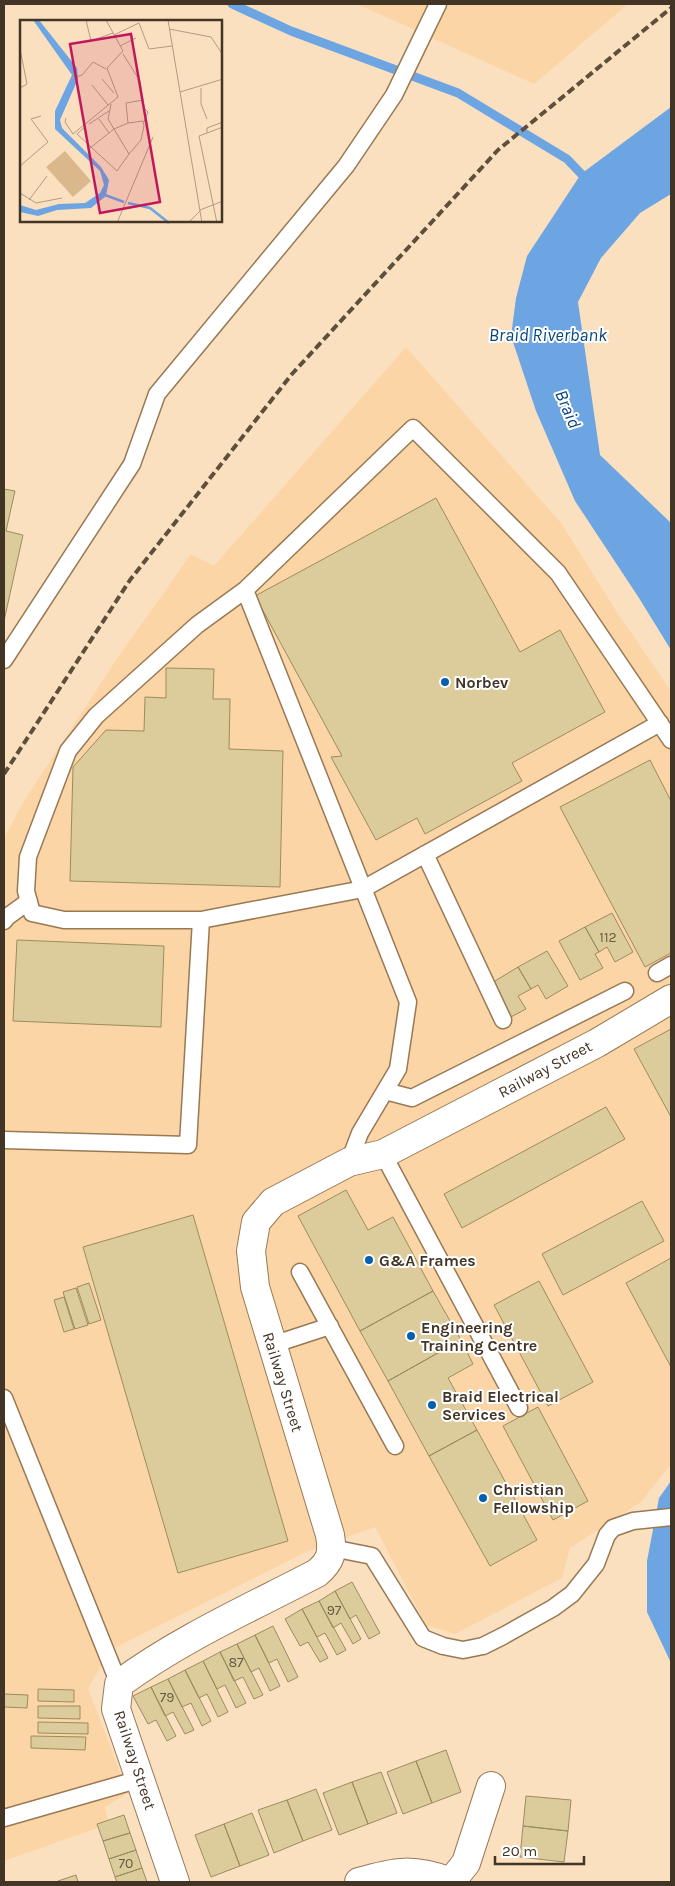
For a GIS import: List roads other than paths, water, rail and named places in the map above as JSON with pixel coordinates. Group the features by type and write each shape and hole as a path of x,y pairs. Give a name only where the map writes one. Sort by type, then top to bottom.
{"street":[{"name":"Railway Street","path":"332,1548 330,1535 255,1287 251,1251 256,1222 273,1202 349,1162 383,1154 596,1043 671,999"},
{"path":"119,1684 138,1670 194,1636 317,1573 328,1564 332,1548"},
{"name":"Railway Street","path":"119,1684 116,1709 175,1882"},
{"path":"359,1882 389,1873 408,1872 430,1875 451,1882 466,1862 491,1786"}],"lane":[{"path":"4,660 132,464 157,394 346,166 394,95 438,4"},
{"path":"660,723 363,889 201,920 64,920 32,913 26,891 28,857 68,751 96,716 197,625 245,590 413,428 558,573 660,723 671,740"},
{"path":"245,590 408,1002 398,1069 360,1133 349,1162"},
{"path":"425,854 503,1020"},
{"path":"4,921 6,917 29,901"},
{"path":"4,1140 188,1145 201,920"},
{"path":"385,1091 412,1098 625,991"},
{"path":"383,1154 519,1408"},
{"path":"300,1272 395,1446"},
{"path":"272,1345 330,1326"},
{"path":"4,1398 119,1684"},
{"path":"332,1548 372,1556 424,1638 443,1646 463,1650 483,1646 553,1608 572,1594 596,1564 607,1535 613,1528 633,1520 671,1517"},
{"path":"4,1818 140,1779"}],"water":[{"name":"Braid Riverbank","path":"671,107 671,194 640,213 601,258 578,302 600,455 671,523 671,650 575,501 536,411 511,336 516,298 527,256 581,174"},
{"path":"671,1481 671,1663 647,1612 647,1561 659,1498"}],"waterway":[{"path":"232,4 291,31 458,93 567,159 589,182"}],"railway":[{"path":"4,774 130,580 292,374 498,150 671,8"}],"place":[{"name":"Norbev","path":"445,682"},
{"name":"G&A Frames","path":"369,1260"},
{"name":"Engineering Training Centre","path":"411,1336"},
{"name":"Braid Electrical Services","path":"432,1405"},
{"name":"Christian Fellowship","path":"483,1498"}],"water label":[{"name":"Braid","path":"568,409"}]}
